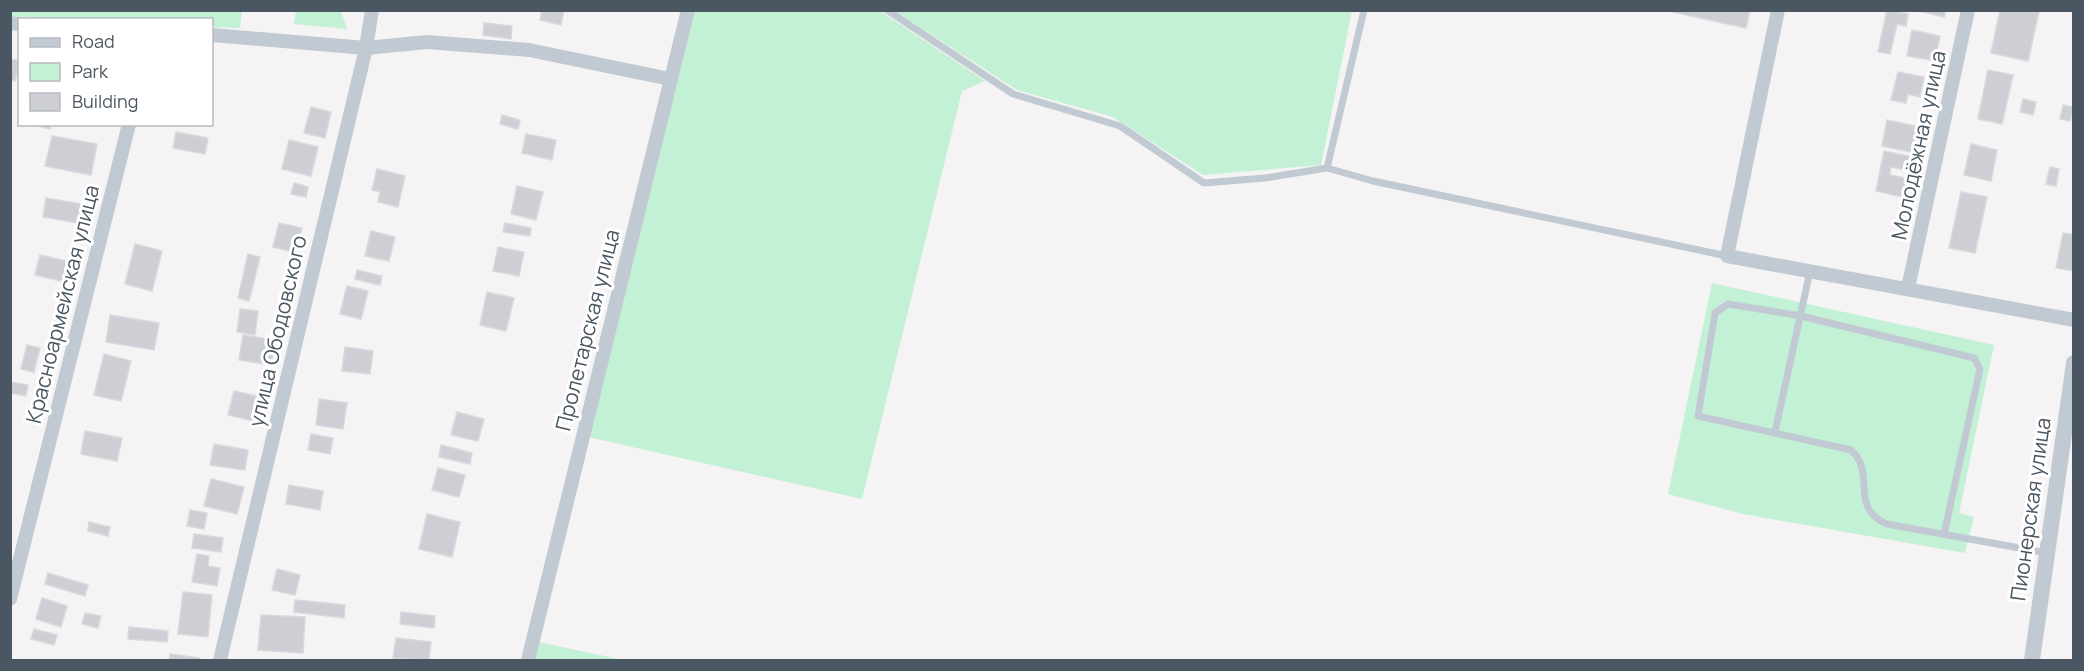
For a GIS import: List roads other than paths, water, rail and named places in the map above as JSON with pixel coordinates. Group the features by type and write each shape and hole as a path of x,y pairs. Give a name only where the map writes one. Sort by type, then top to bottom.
{"street":[{"name":"улица Ободовского","path":"220,660 366,48 372,10"},
{"name":"Пролетарская улица","path":"528,660 688,10"},
{"path":"1778,10 1727,256 2073,320"},
{"name":"Молодёжная улица","path":"1908,288 1968,10"},
{"path":"213,35 366,48 427,42 530,50 670,80"},
{"name":"Красноармейская улица","path":"10,599 128,126"},
{"name":"Пионерская улица","path":"2032,660 2073,363"}],"lane":[{"path":"887,10 1013,94 1120,126 1204,183 1265,178 1327,168 1373,181 1727,256"},
{"path":"1327,168 1364,10"},
{"path":"1775,432 1810,271"},
{"path":"1944,534 1979,365 1969,355 1801,316 1728,304 1715,313 1697,414 1700,417 1851,450 1860,460 1865,501 1873,516 1887,524 2047,553"}]}
